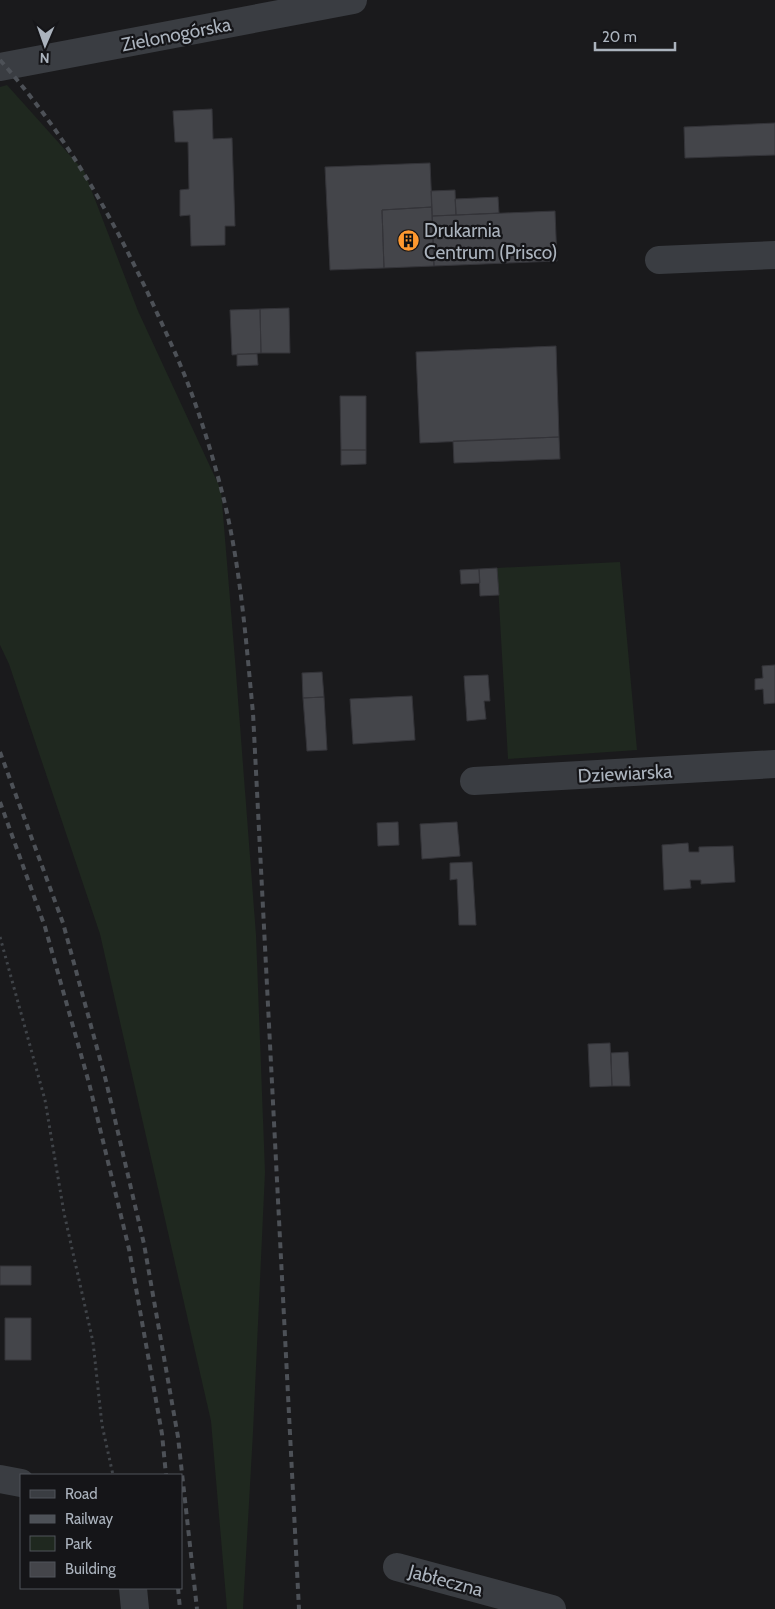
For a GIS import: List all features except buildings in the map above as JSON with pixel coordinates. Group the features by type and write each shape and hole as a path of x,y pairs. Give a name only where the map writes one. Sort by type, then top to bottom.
{"street":[{"name":"Zielonogórska","path":"0,67 353,0"},
{"path":"660,260 775,255"},
{"name":"Dziewiarska","path":"474,781 775,764"},
{"path":"0,1479 20,1483"},
{"name":"Jabłeczna","path":"397,1567 552,1609"},
{"path":"132,1589 134,1609"}],"path":[{"path":"0,937 45,1100 64,1213 93,1342 102,1425 113,1474"}],"green space":[{"path":"7,85 84,171 138,311 221,490 256,935 265,1172 243,1609 227,1609 211,1421 100,934 9,664 0,645 0,87"},
{"path":"620,562 637,750 508,759 497,568"}],"railway":[{"path":"0,60 24,88 66,145 103,206 136,269 169,339 190,390 214,463 230,526 242,606 253,713 299,1609"},
{"path":"0,752 63,923 106,1081 144,1244 178,1437 197,1609"},
{"path":"0,802 45,927 89,1083 129,1249 162,1434 166,1474"},
{"path":"178,1589 180,1609"}],"place":[{"name":"Drukarnia Centrum (Prisco)","path":"408,241"}]}
